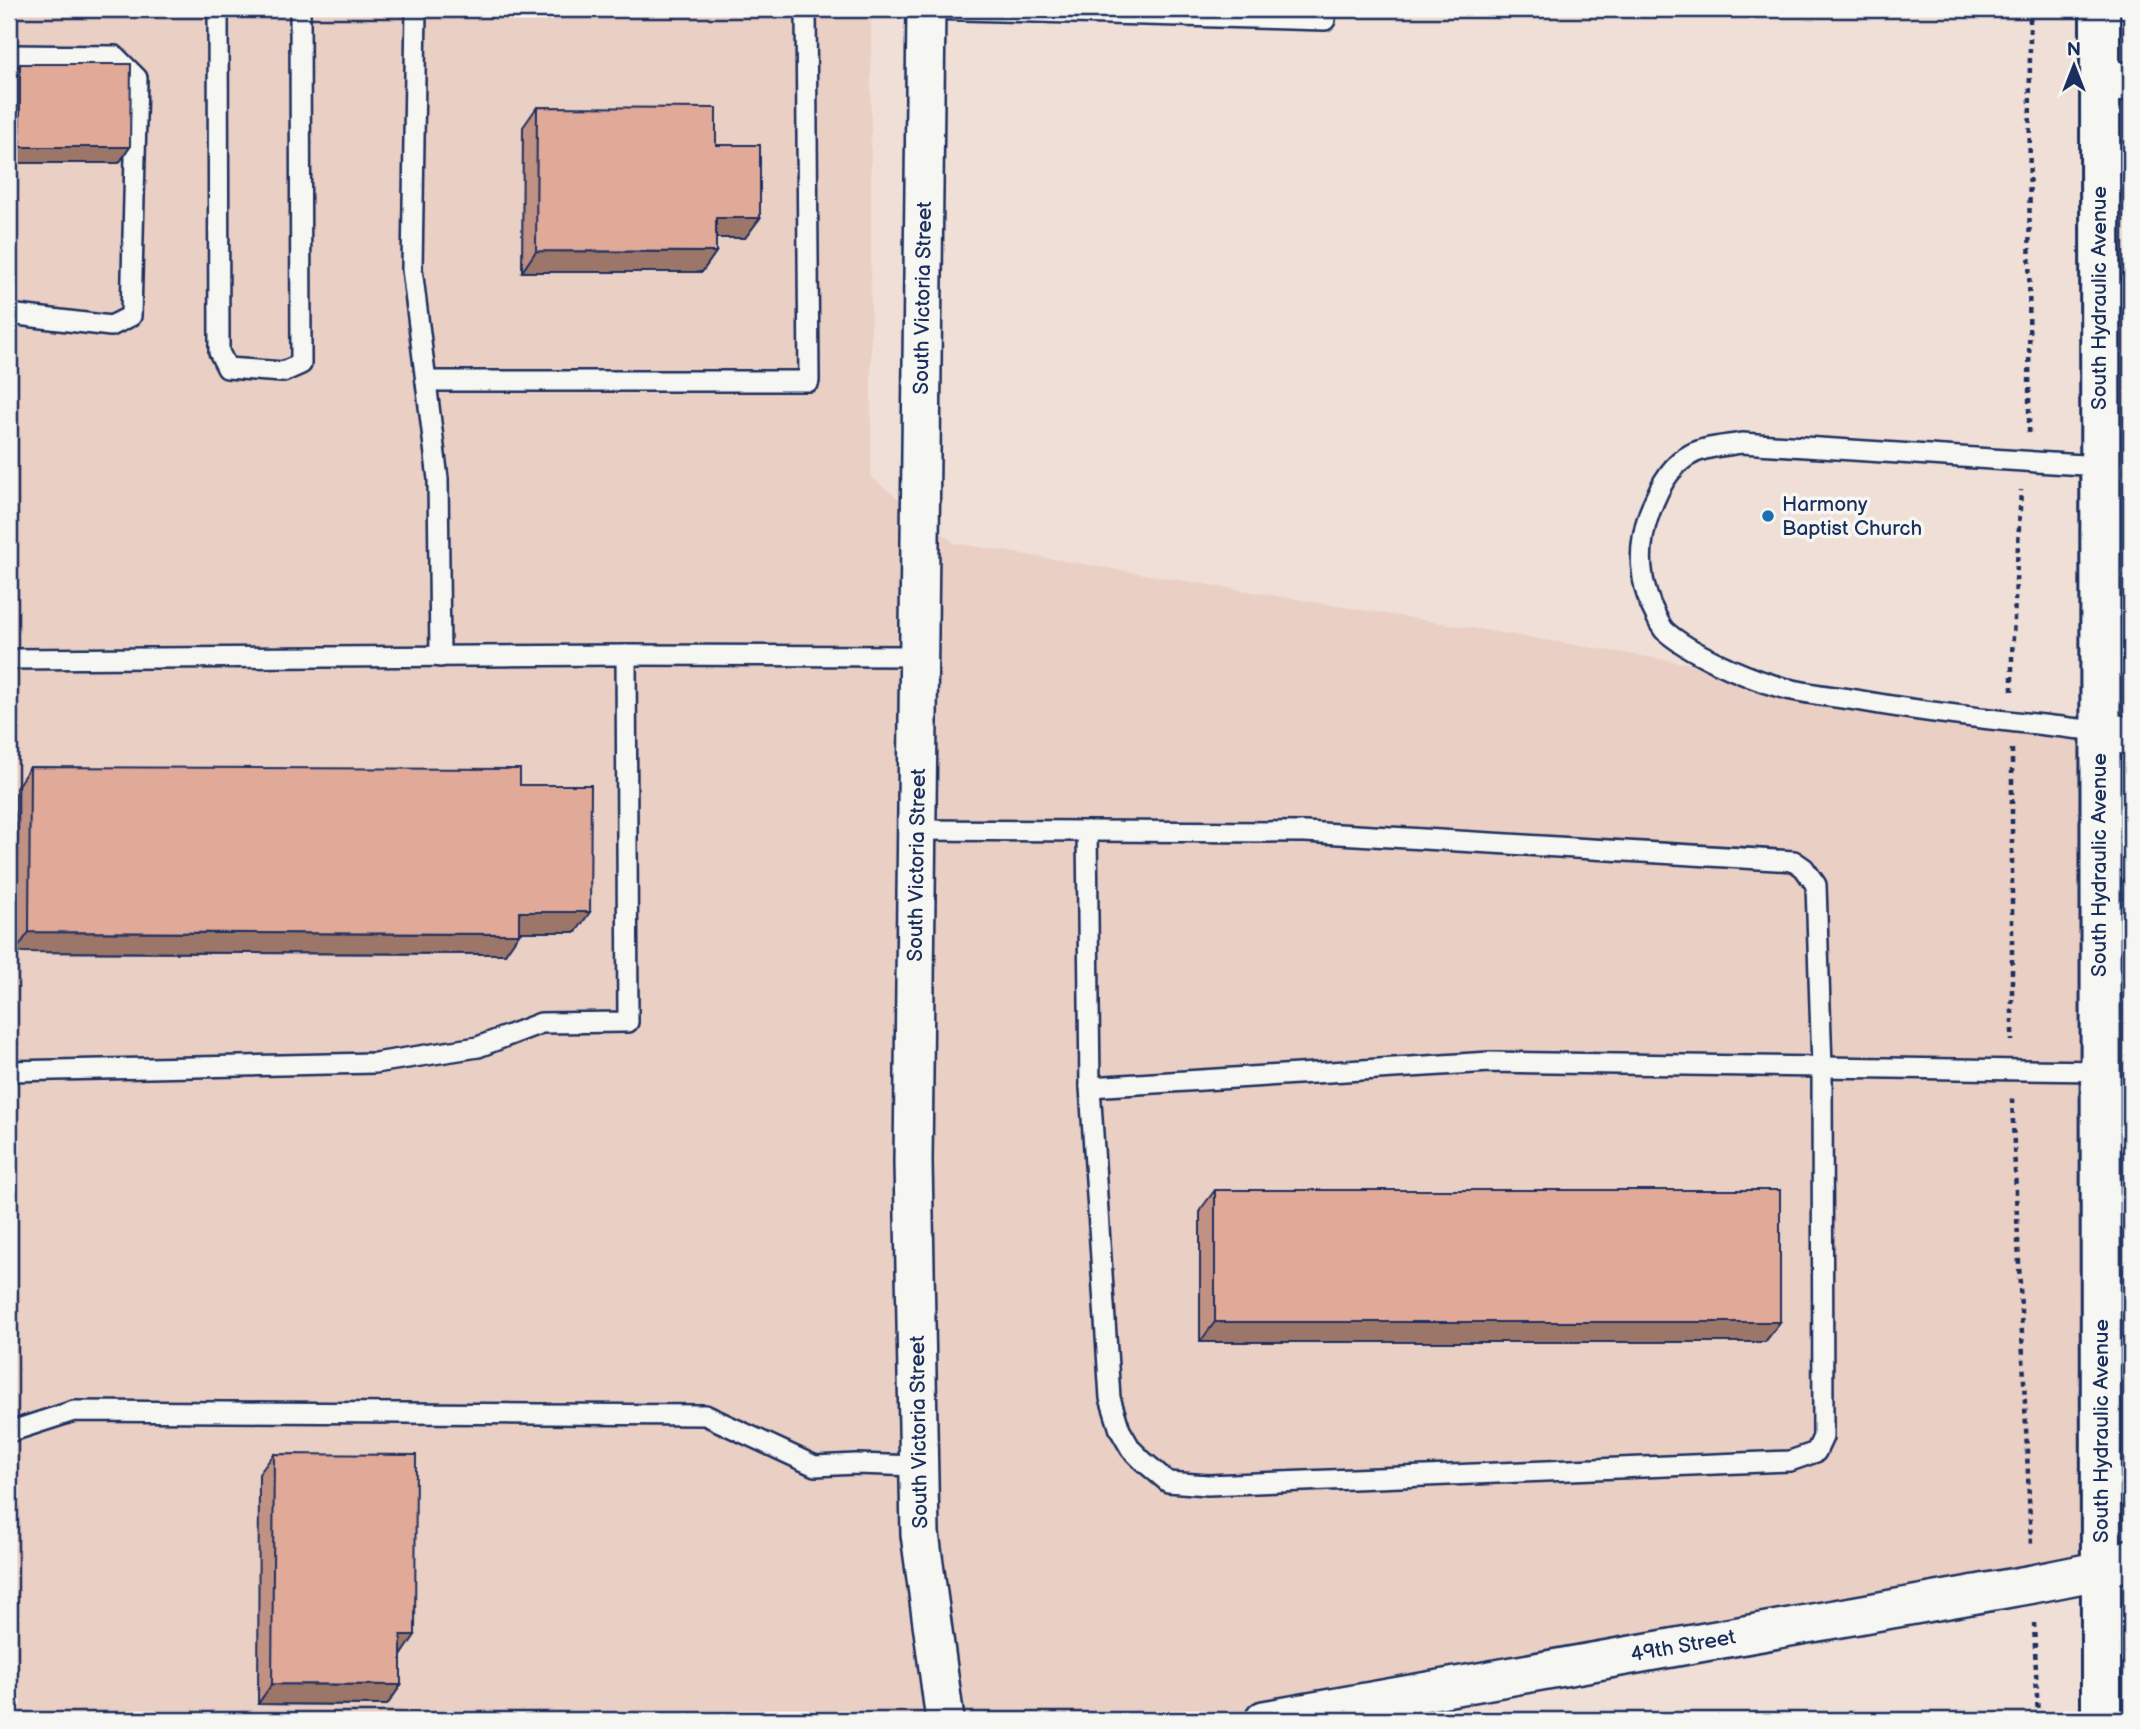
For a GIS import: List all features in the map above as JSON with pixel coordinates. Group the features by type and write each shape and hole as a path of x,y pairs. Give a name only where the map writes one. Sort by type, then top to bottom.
{"street":[{"name":"South Victoria Street","path":"926,9 913,1162 920,1534 945,1720"},
{"name":"South Hydraulic Avenue","path":"2100,9 2116,80 2099,466 2115,734 2100,1071 2117,1564 2101,1720"},
{"name":"49th Street","path":"1264,1720 2033,1584 2117,1564"}],"lane":[{"path":"218,9 219,352 227,368 283,372 300,365 300,9"},
{"path":"416,9 412,269 438,479 440,657"},
{"path":"426,381 809,381 806,9"},
{"path":"926,9 1325,20 1325,9"},
{"path":"9,55 115,56 137,78 131,316 111,326 9,314"},
{"path":"2099,466 1742,443 1704,449 1681,459 1669,473 1656,497 1647,521 1641,569 1647,597 1663,629 1693,650 1774,686 1912,710 2115,734"},
{"path":"9,1071 375,1063 478,1047 541,1023 628,1022 626,655"},
{"path":"9,659 919,656"},
{"path":"917,830 1305,832 1794,861 1816,885 1822,1067 1823,1437 1816,1452 1790,1461 1208,1485 1168,1482 1143,1461 1131,1449 1119,1430 1110,1398 1090,1087 1087,831"},
{"path":"1090,1087 1490,1062 2100,1071"},
{"path":"9,1432 74,1411 705,1415 815,1466 919,1466"}],"path":[{"path":"2030,9 2029,437 2020,504 2012,655 2012,1131 2038,1720"}],"shaded area":[{"path":"9,9 871,9 871,477 954,543 2099,731 2102,1570 1200,1720 9,1720"}],"building":[{"path":"20,64 131,64 130,147 20,147"},
{"path":"537,107 716,108 716,145 760,145 760,218 716,218 716,252 536,251"},
{"path":"30,767 520,769 520,785 591,785 590,912 519,912 519,934 29,932"},
{"path":"1215,1190 1780,1190 1780,1322 1215,1322"},
{"path":"274,1454 416,1455 415,1635 401,1635 401,1685 272,1684"}],"place":[{"name":"Harmony Baptist Church","path":"1768,516"}]}
